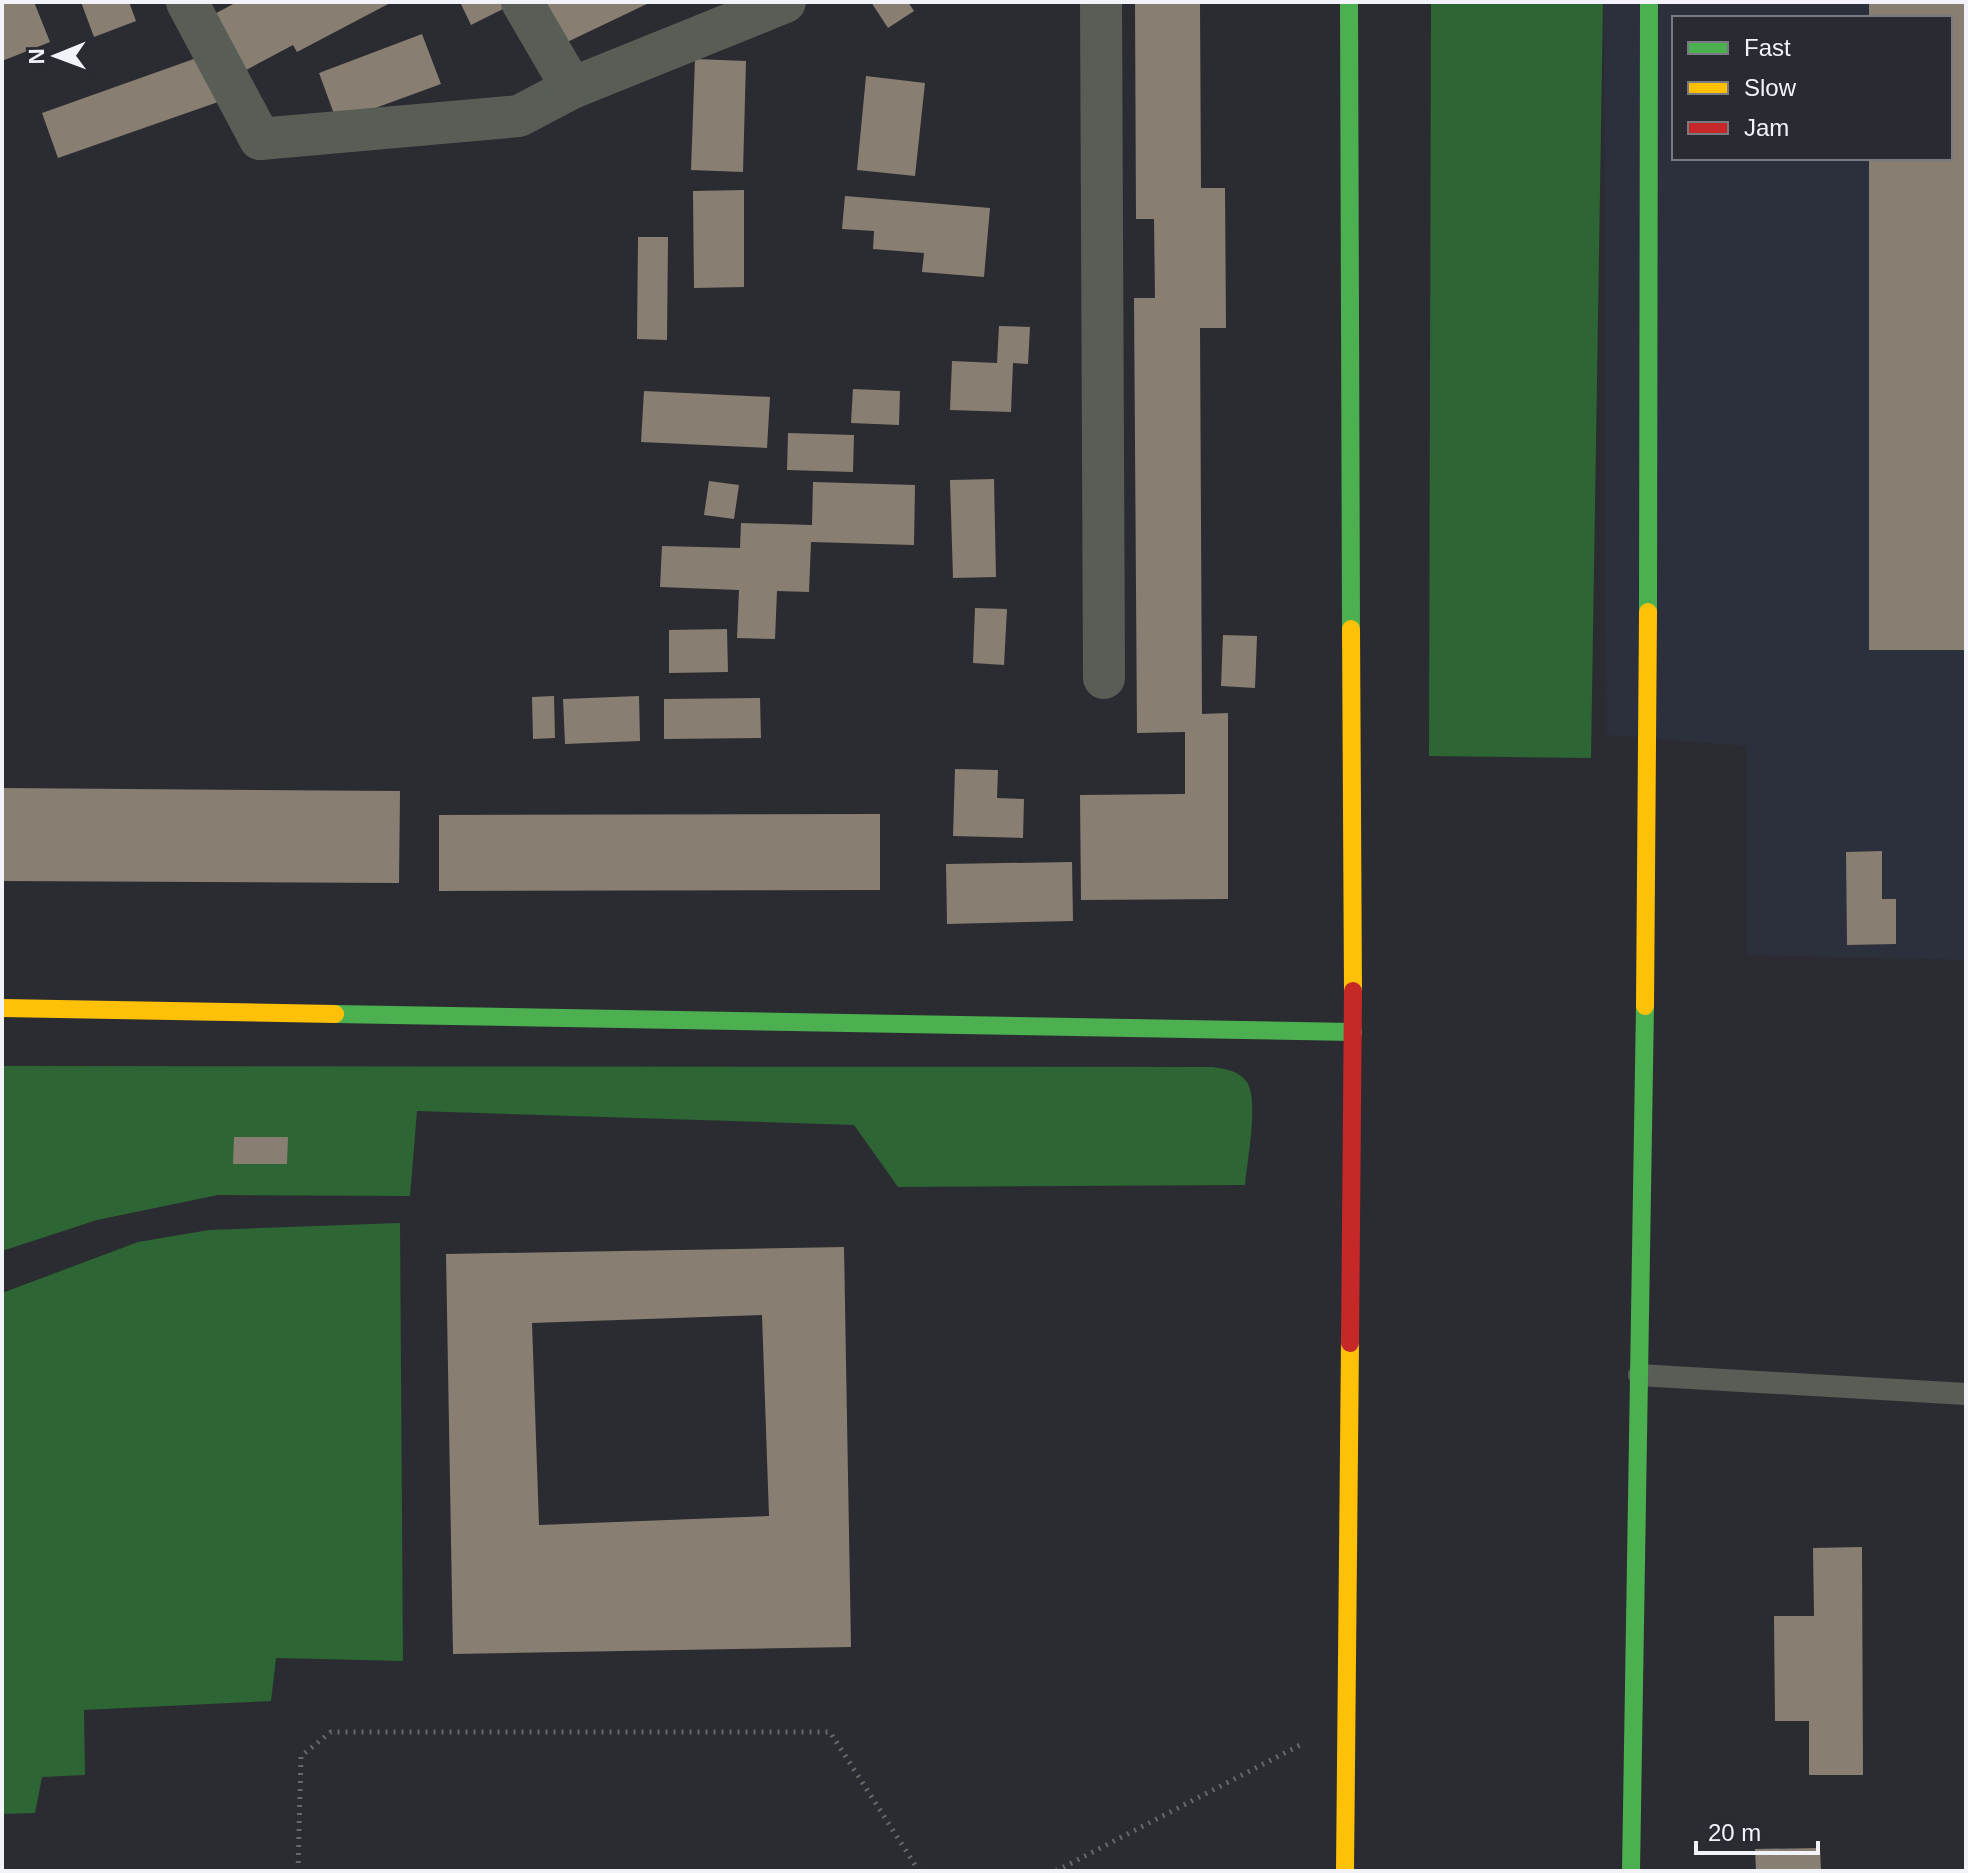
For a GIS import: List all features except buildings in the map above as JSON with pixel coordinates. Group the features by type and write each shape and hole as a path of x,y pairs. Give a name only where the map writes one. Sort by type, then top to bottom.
{"street":[{"path":"187,2 260,139 519,116 572,88 785,2"},
{"path":"522,2 572,88"},
{"path":"1101,2 1104,678"},
{"path":"1345,1871 1353,1032 1349,2"},
{"path":"1631,1871 1648,851 1649,2"},
{"path":"2,1008 1353,1032"}],"lane":[{"path":"1639,1375 1966,1394"}],"path":[{"path":"1056,1871 1346,1721"},
{"path":"298,1871 301,1756 331,1732 830,1732 919,1871"}],"shaded area":[{"path":"1604,2 1966,2 1966,960 1747,955 1746,746 1606,735"}],"green space":[{"path":"1431,2 1603,2 1591,758 1429,756"},
{"path":"2,1066 1212,1067 1226,1069 1247,1082 1252,1117 1245,1185 898,1187 854,1125 417,1111 410,1196 218,1195 97,1220 2,1251"},
{"path":"400,1223 403,1661 276,1658 271,1701 84,1710 85,1775 42,1777 35,1813 2,1814 2,1293 138,1242 209,1230"}],"traffic: fast":[{"path":"1349,2 1351,629"},
{"path":"1648,612 1649,2"},
{"path":"1631,1871 1645,1006"},
{"path":"335,1014 1353,1032"}],"traffic: slow":[{"path":"1645,1006 1648,612"},
{"path":"1351,629 1353,991"},
{"path":"2,1008 335,1014"},
{"path":"1345,1871 1350,1343"}],"traffic: jam":[{"path":"1350,1343 1353,991"}]}
